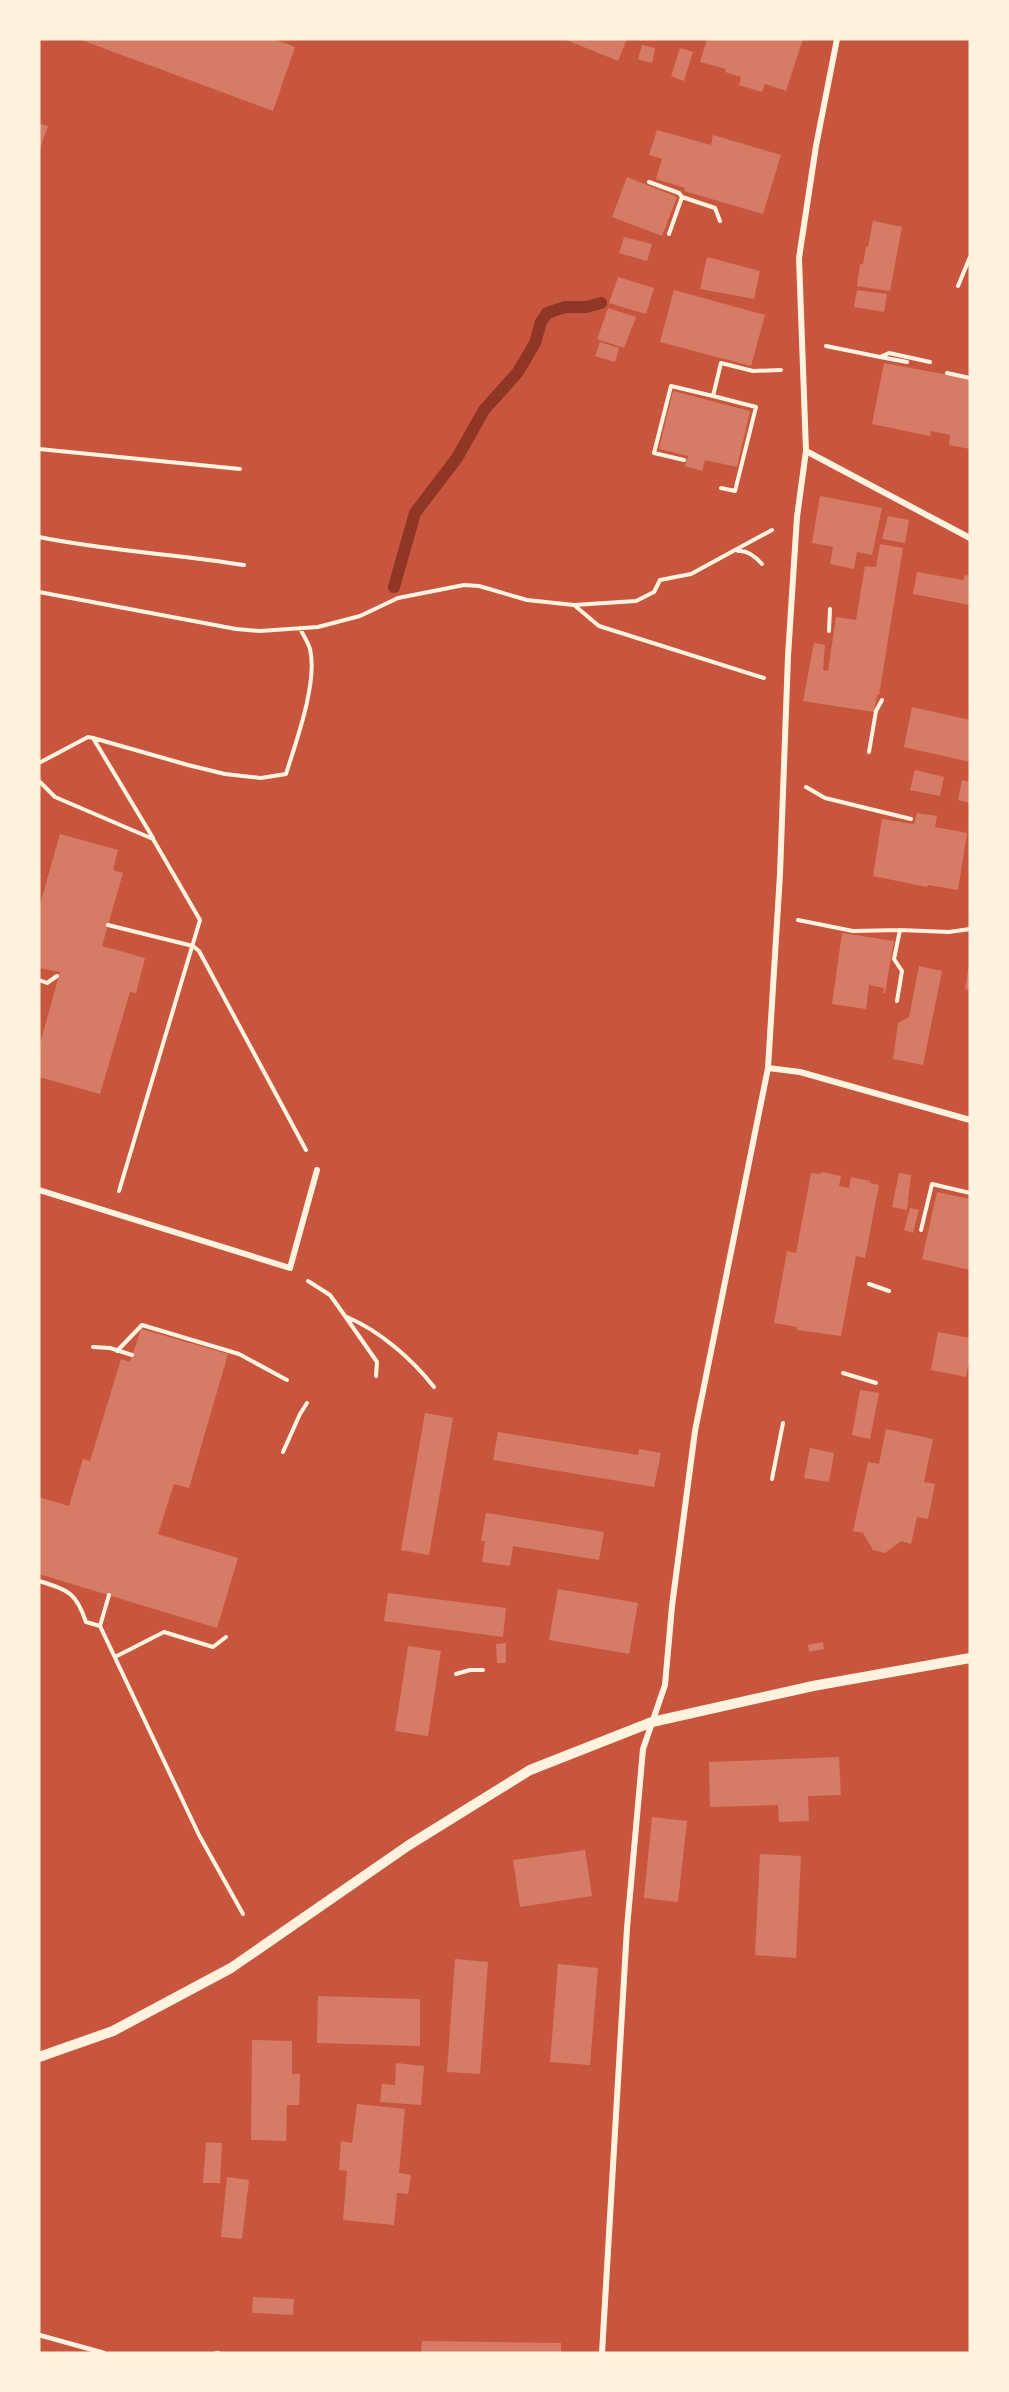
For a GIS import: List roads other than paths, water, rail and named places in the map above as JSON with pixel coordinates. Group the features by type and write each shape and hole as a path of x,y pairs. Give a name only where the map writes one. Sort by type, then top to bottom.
{"street":[{"path":"602,2353 627,1928 643,1749 665,1685 672,1606 695,1431 768,1068 780,874 786,687 797,517 806,451 799,258 816,146 837,39"},
{"path":"806,451 970,538"},
{"path":"768,1068 800,1072 970,1120"},
{"path":"39,1191 290,1268 317,1170"},
{"path":"39,2057 113,2031 231,1968 409,1845 530,1770 652,1722 813,1686 970,1658"}],"lane":[{"path":"39,2335 104,2353"}],"waterway":[{"path":"394,587 415,513 457,458 484,410 518,372 535,343 541,322 547,313 565,307 586,307 601,303"}]}
